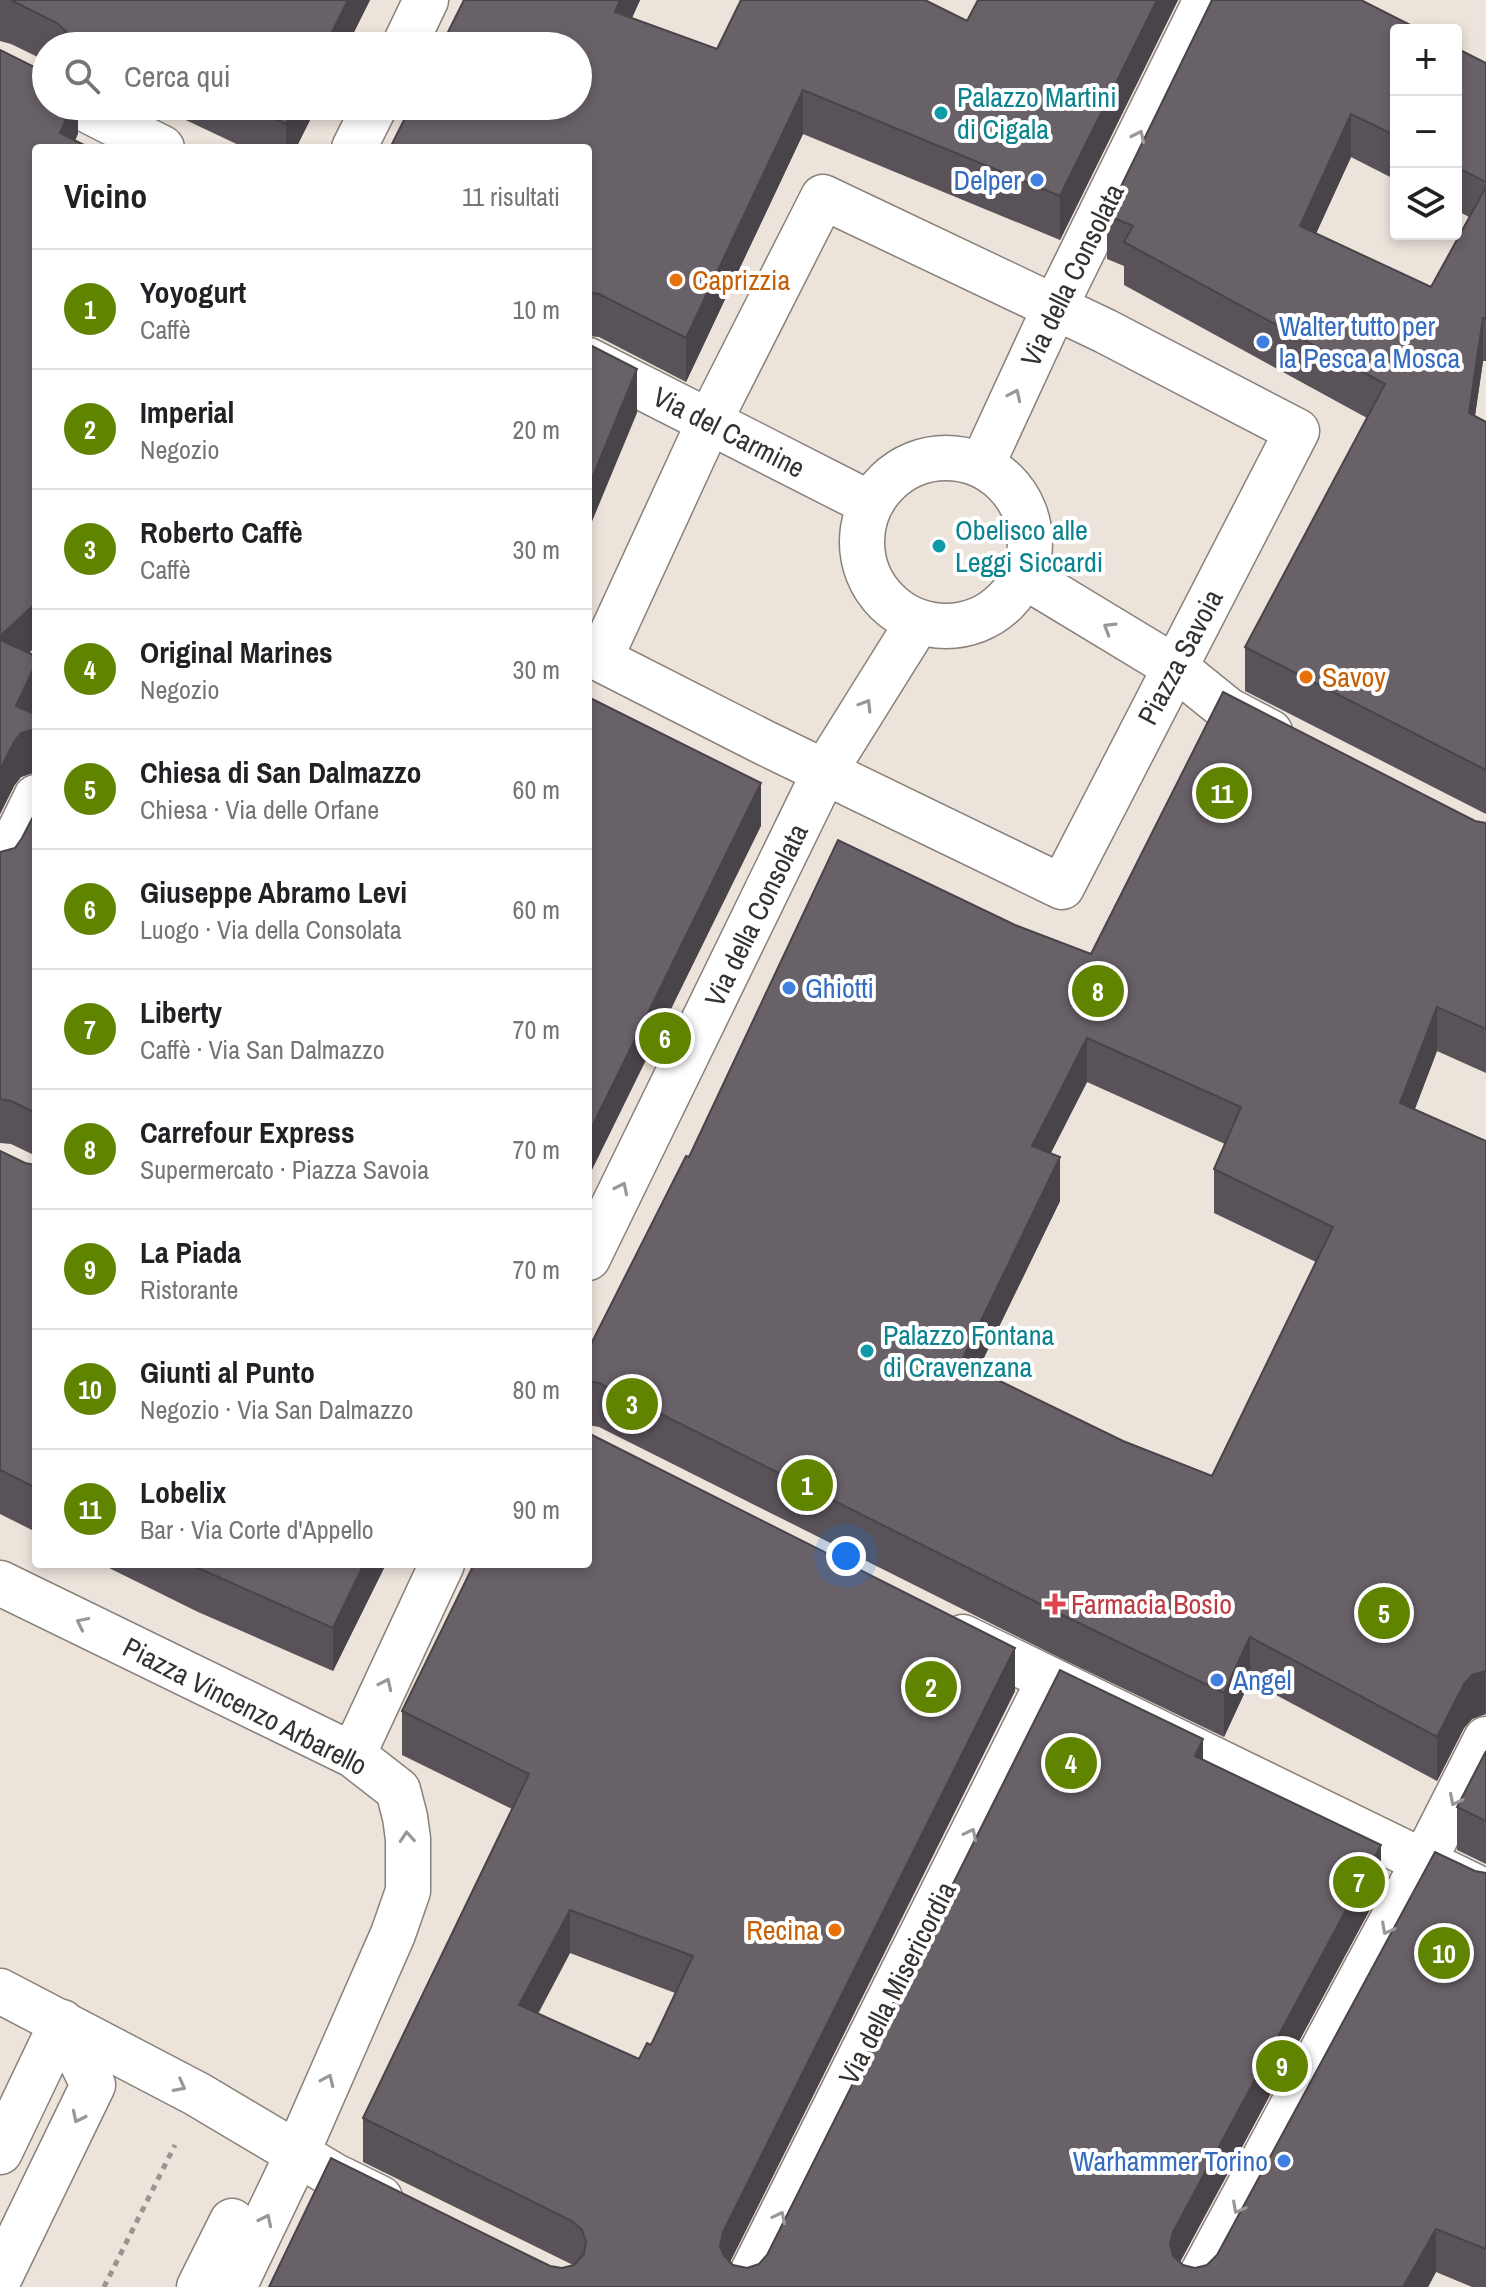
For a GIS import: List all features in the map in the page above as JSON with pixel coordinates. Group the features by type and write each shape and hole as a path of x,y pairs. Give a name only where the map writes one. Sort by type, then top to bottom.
{"street":[{"path":"411,32 426,0"},
{"name":"Via della Consolata","path":"982,465 1055,307 1206,0"},
{"path":"107,120 154,144"},
{"path":"356,144 368,120"},
{"name":"Piazza Savoia","path":"823,197 1055,307 1297,431 1062,887 600,659 709,422 823,197"},
{"name":"Via del Carmine","path":"592,362 871,504"},
{"path":"957,458 982,465 1003,480 1020,500 1029,524 1031,551 1024,576 1011,598 979,620 943,626 918,622 893,608 874,586 864,560 862,531 871,504 885,484 906,467 931,459 957,458"},
{"path":"1024,576 1176,668 1228,710 1310,752"},
{"name":"Via della Consolata","path":"592,1250 825,771 918,622"},
{"path":"0,871 32,805"},
{"path":"353,1755 440,1568"},
{"name":"Piazza Vincenzo Arbarello","path":"0,1583 353,1755 398,1790 408,1839 408,1891 393,1934 287,2176 234,2287"},
{"path":"923,1617 1486,1892"},
{"name":"Via della Misericordia","path":"745,2287 1049,1680"},
{"path":"1195,2287 1424,1861 1486,1739"},
{"path":"0,1991 197,2094 333,2175 419,2217"},
{"path":"0,2152 62,2022"},
{"path":"0,2277 93,2085 62,2022"},
{"path":"199,2287 260,2164 297,2151"}],"path":[{"path":"104,2287 177,2141"}],"building":[{"path":"11,0 348,0 332,32 66,32 57,23"},
{"path":"464,0 620,0 615,12 717,49 741,0 925,0 967,21 978,0 1157,0 1060,196 803,90 686,338 592,293 592,144 392,144 404,120 592,120 592,32 448,32"},
{"path":"1212,0 1361,0 1408,24 1390,24 1390,133 1351,114 1300,226 1431,287 1457,240 1462,240 1462,231 1486,187 1486,318 1483,318 1469,413 1486,422 1486,770 1245,647 1385,384 1124,242 1133,226 1107,215"},
{"path":"0,50 32,66 32,120 66,120 60,133 82,144 32,144 32,607 0,636"},
{"path":"1462,51 1486,63 1486,182 1462,170"},
{"path":"592,346 637,369 592,478"},
{"path":"0,640 32,654 32,672 16,706 32,713 32,730 21,733 0,770"},
{"path":"1223,692 1475,821 1486,823 1486,1029 1437,1007 1400,1103 1486,1141 1486,1671 1472,1675 1464,1684 1437,1737 1250,1637 1224,1693 592,1382 592,1342 686,1156 689,1157 838,840 1015,925 1091,954","holes":["1087,1038 1241,1107 1214,1169 1333,1227 1212,1476 1123,1441 961,1362 1060,1157 1032,1146"]},
{"path":"592,699 761,783 592,1127"},
{"path":"32,819 32,1111 0,1099 0,852 15,848"},
{"path":"0,1151 32,1164 32,1486 0,1470"},
{"path":"592,1435 1015,1648 723,2232 720,2246 733,2265 747,2268 759,2264 767,2255 1060,1670 1203,1739 1195,1756 1381,1845 1173,2232 1170,2243 1173,2256 1183,2265 1195,2268 1207,2265 1217,2255 1435,1852 1486,1873 1486,2249 1436,2229 1403,2287 269,2287 331,2158 550,2266 562,2268 574,2265 584,2254 586,2242 582,2230 572,2221 363,2118 529,1774 402,1711 472,1568 592,1568","holes":["570,1910 693,1956 651,2045 647,2043 639,2059 519,2005"]},
{"path":"198,1568 362,1568 333,1628"},
{"path":"1486,1751 1486,1821 1457,1807"}],"place":[{"name":"Palazzo Martini di Cigala","path":"941,113"},
{"name":"Delper","path":"1037,180"},
{"name":"Caprizzia","path":"676,280"},
{"name":"Walter tutto per la Pesca a Mosca","path":"1263,342"},
{"name":"Obelisco alle Leggi Siccardi","path":"939,546"},
{"name":"Savoy","path":"1306,677"},
{"name":"Lobelix","path":"1222,793"},
{"name":"Ghiotti","path":"789,988"},
{"name":"Carrefour Express","path":"1098,991"},
{"name":"Giuseppe Abramo Levi","path":"665,1038"},
{"name":"Palazzo Fontana di Cravenzana","path":"867,1351"},
{"name":"Roberto Caffè","path":"632,1404"},
{"name":"Yoyogurt","path":"807,1485"},
{"name":"Farmacia Bosio","path":"1055,1604"},
{"name":"Chiesa di San Dalmazzo","path":"1384,1613"},
{"name":"Angel","path":"1217,1680"},
{"name":"Imperial","path":"931,1687"},
{"name":"Original Marines","path":"1071,1763"},
{"name":"Liberty","path":"1359,1882"},
{"name":"Recina","path":"835,1930"},
{"name":"Giunti al Punto","path":"1444,1953"},
{"name":"La Piada","path":"1282,2066"},
{"name":"Warhammer Torino","path":"1284,2161"}]}
